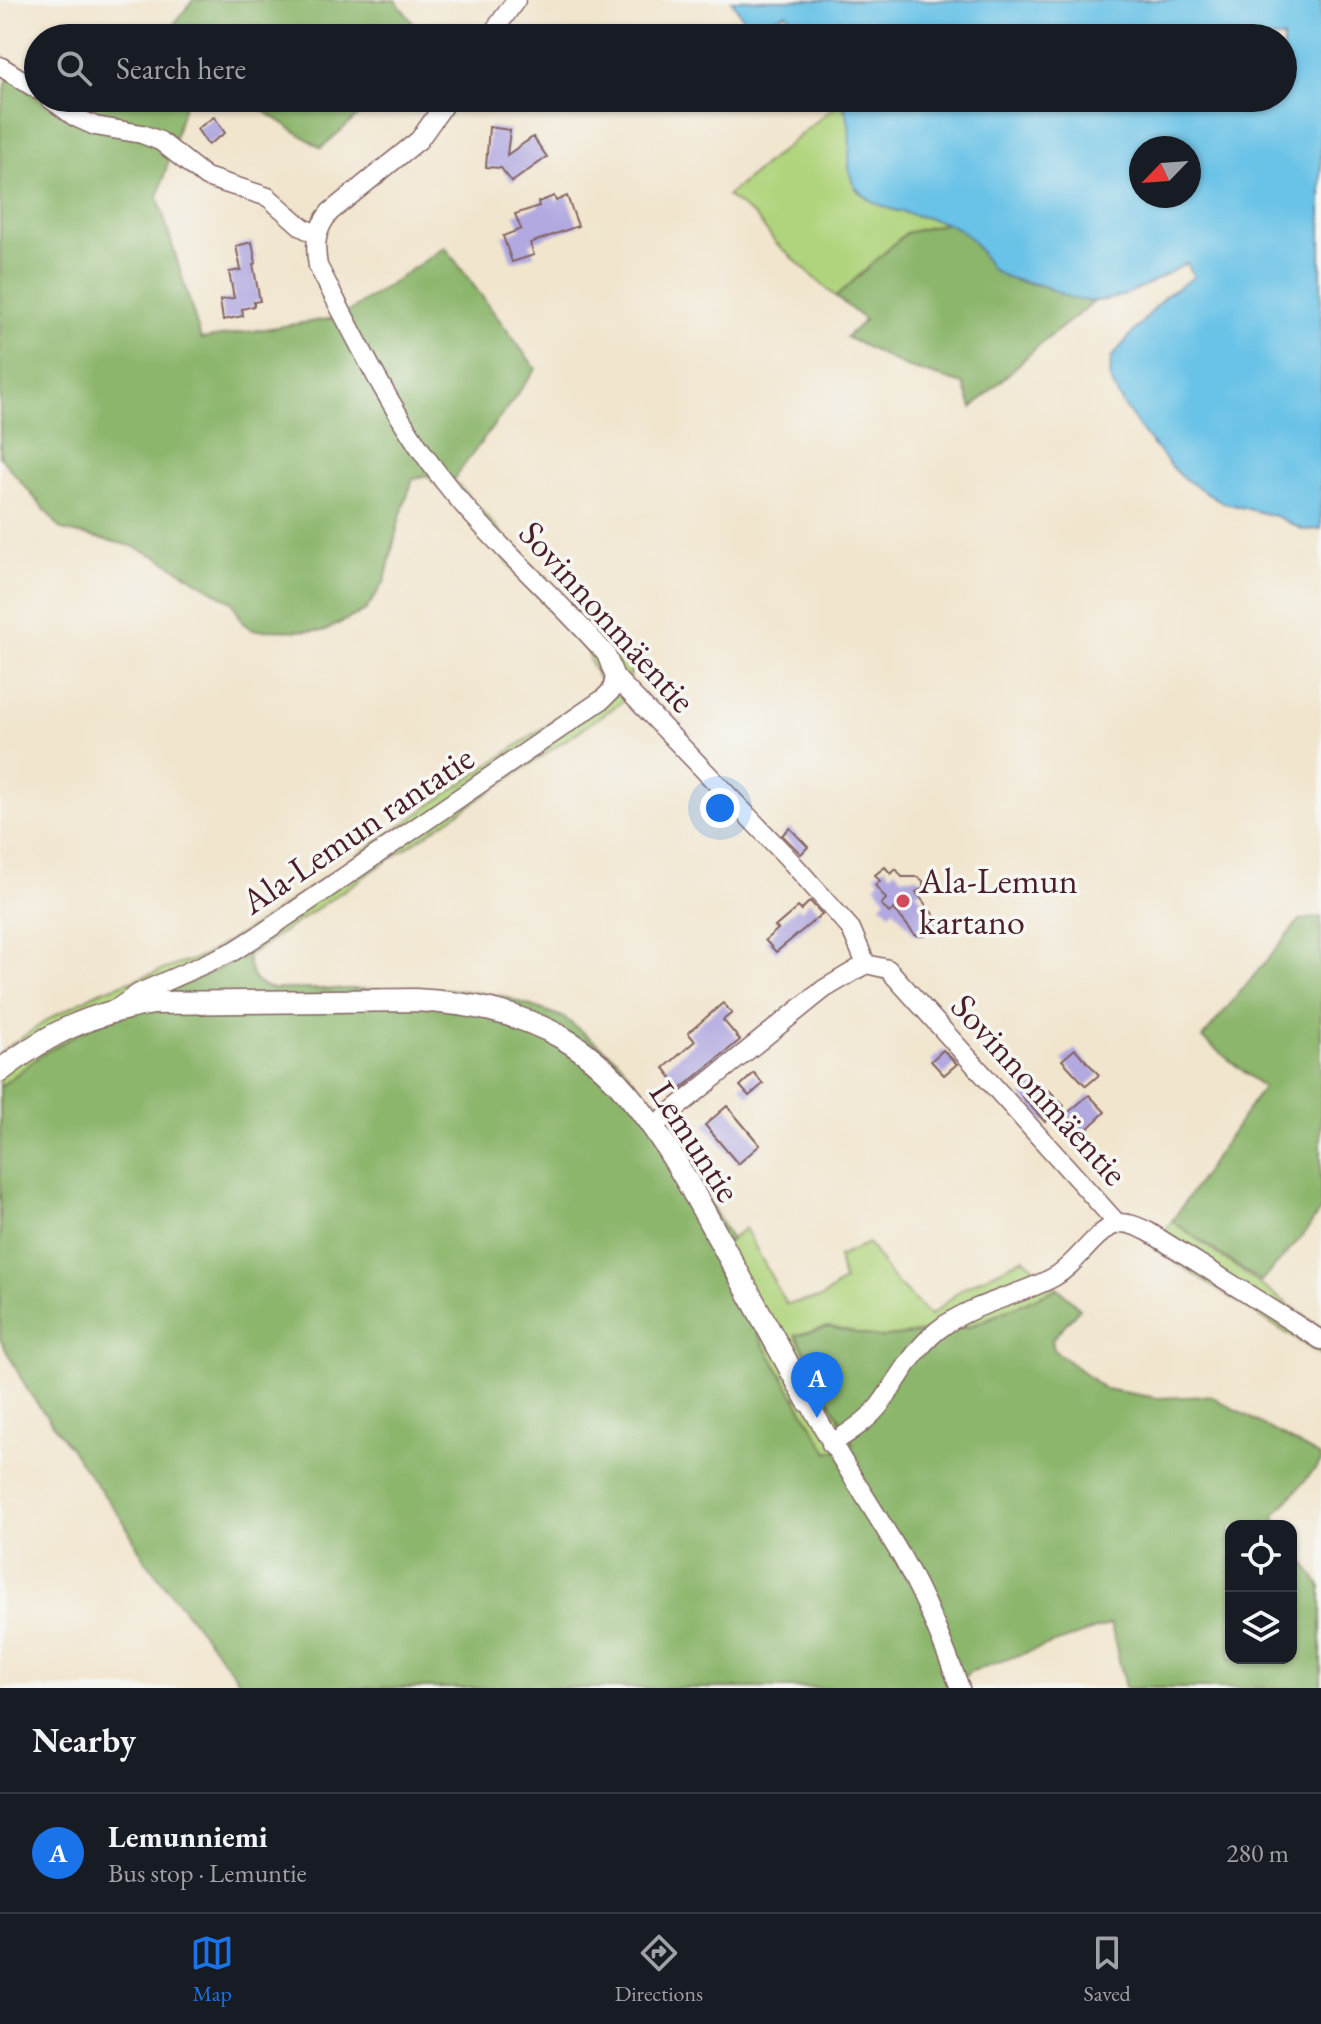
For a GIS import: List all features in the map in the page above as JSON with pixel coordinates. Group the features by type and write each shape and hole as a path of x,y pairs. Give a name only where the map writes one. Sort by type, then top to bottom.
{"street":[{"path":"499,24 516,0"},
{"path":"0,66 24,81"},
{"path":"68,112 95,126 142,134 160,141 206,177 268,197 302,227 317,235 330,212 419,140 439,112"},
{"name":"Sovinnonmäentie","path":"317,235 315,248 318,266 408,429 436,471 476,519 587,632 606,654 615,677 787,857 851,929 866,964 888,969 1117,1223"},
{"name":"Ala-Lemun rantatie","path":"116,1009 139,993 234,951 267,930 603,699 612,690 615,677"},
{"path":"654,1126 824,989 866,964"},
{"name":"Lemuntie","path":"0,1071 49,1035 81,1020 116,1009 154,1003 415,1000 455,1003 498,1011 534,1023 564,1038 599,1065 654,1126 831,1444 903,1559 929,1609 960,1688"},
{"path":"831,1444 855,1429 877,1408 914,1354 939,1329 966,1312 1030,1289 1058,1275 1102,1233 1117,1223 1133,1225 1149,1232 1321,1340"}],"green space":[{"path":"193,0 395,0 414,24 174,24"},
{"path":"24,68 24,112 182,112 158,198 201,339 341,317 445,247 536,369 453,480 427,475 413,479 399,520 385,581 366,610 324,631 253,630 243,623 233,603 158,557 132,546 62,530 0,457 0,116 7,80"},
{"path":"266,112 362,112 321,148"},
{"path":"828,112 846,112 851,123 849,171 857,190 877,204 947,223 906,233 836,297 776,243 755,216 727,196"},
{"path":"947,223 966,232 992,269 1016,281 1094,302 1038,346 972,408 964,384 906,367 846,337 865,320 836,297 906,233"},
{"path":"427,475 453,480 612,653 635,660 622,702 247,956 86,1029 40,1056 0,1087 0,1052 52,1017 99,992 203,956 260,922 585,699 601,683 590,662 588,650"},
{"path":"1321,917 1321,1209 1305,1233 1261,1282 1172,1221 1263,1087 1202,1038 1300,920"},
{"path":"247,956 254,978 273,989 446,989 502,996 563,1017 617,1059 650,1100 731,1240 717,1251 764,1345 828,1453 853,1444 796,1335 829,1327 879,1338 970,1327 1058,1288 1080,1308 1052,1339 1054,1350 1105,1389 1158,1398 1211,1396 1321,1457 1321,1462 1274,1516 1276,1520 1225,1520 1225,1664 1297,1664 1297,1551 1321,1587 1321,1688 1125,1688 1111,1624 969,1672 955,1688 245,1688 145,1560 124,1522 28,1391 0,1339 0,1087 40,1056 86,1029"},
{"path":"1172,1221 1321,1328 1321,1355 1153,1248"},
{"path":"745,1228 786,1304 821,1298 844,1281 838,1257 868,1243 893,1279 930,1316 963,1288 1024,1258 1058,1288 970,1326 879,1338 829,1327 796,1336 853,1445 828,1453 764,1345 716,1251"}],"water":[{"path":"731,0 1321,0 1321,529 1303,530 1278,517 1222,502 1180,476 1122,403 1110,379 1111,358 1165,296 1194,277 1187,263 1133,292 1089,301 999,274 991,268 969,237 955,227 877,204 858,190 850,171 850,134 846,112 1297,112 1297,24 795,24 786,13 763,24 747,24"}],"building":[{"path":"214,117 225,133 208,145 197,129"},
{"path":"489,127 510,130 507,155 533,137 547,157 512,182 501,168 486,167"},
{"path":"554,196 556,201 567,196 578,226 530,243 534,255 512,262 503,236 521,229 515,214 539,206 538,202"},
{"path":"252,242 260,301 242,309 243,316 223,320 220,300 234,298 229,272 241,270 236,246"},
{"path":"790,828 808,847 801,854 782,835"},
{"name":"Ala-Lemun kartano","path":"885,867 891,874 896,869 902,877 918,877 923,881 923,888 916,892 936,918 935,927 924,936 915,935 894,909 889,913 881,904 886,899 875,885 880,881 875,875"},
{"path":"810,901 822,914 776,952 765,940 798,907 801,910"},
{"path":"723,1003 732,1013 723,1020 740,1040 681,1089 664,1068 695,1041 688,1033"},
{"path":"1075,1049 1099,1075 1086,1086 1062,1060"},
{"path":"943,1050 957,1064 944,1075 931,1061"},
{"path":"754,1073 763,1084 749,1096 740,1086"},
{"path":"1034,1086 1043,1095 1049,1090 1064,1106 1045,1122 1022,1096"},
{"path":"1089,1095 1105,1112 1083,1133 1066,1114"},
{"path":"727,1106 760,1145 738,1164 705,1125"}],"place":[{"name":"Ala-Lemun kartano","path":"903,901"},
{"name":"Lemunniemi","path":"817,1418"}]}
